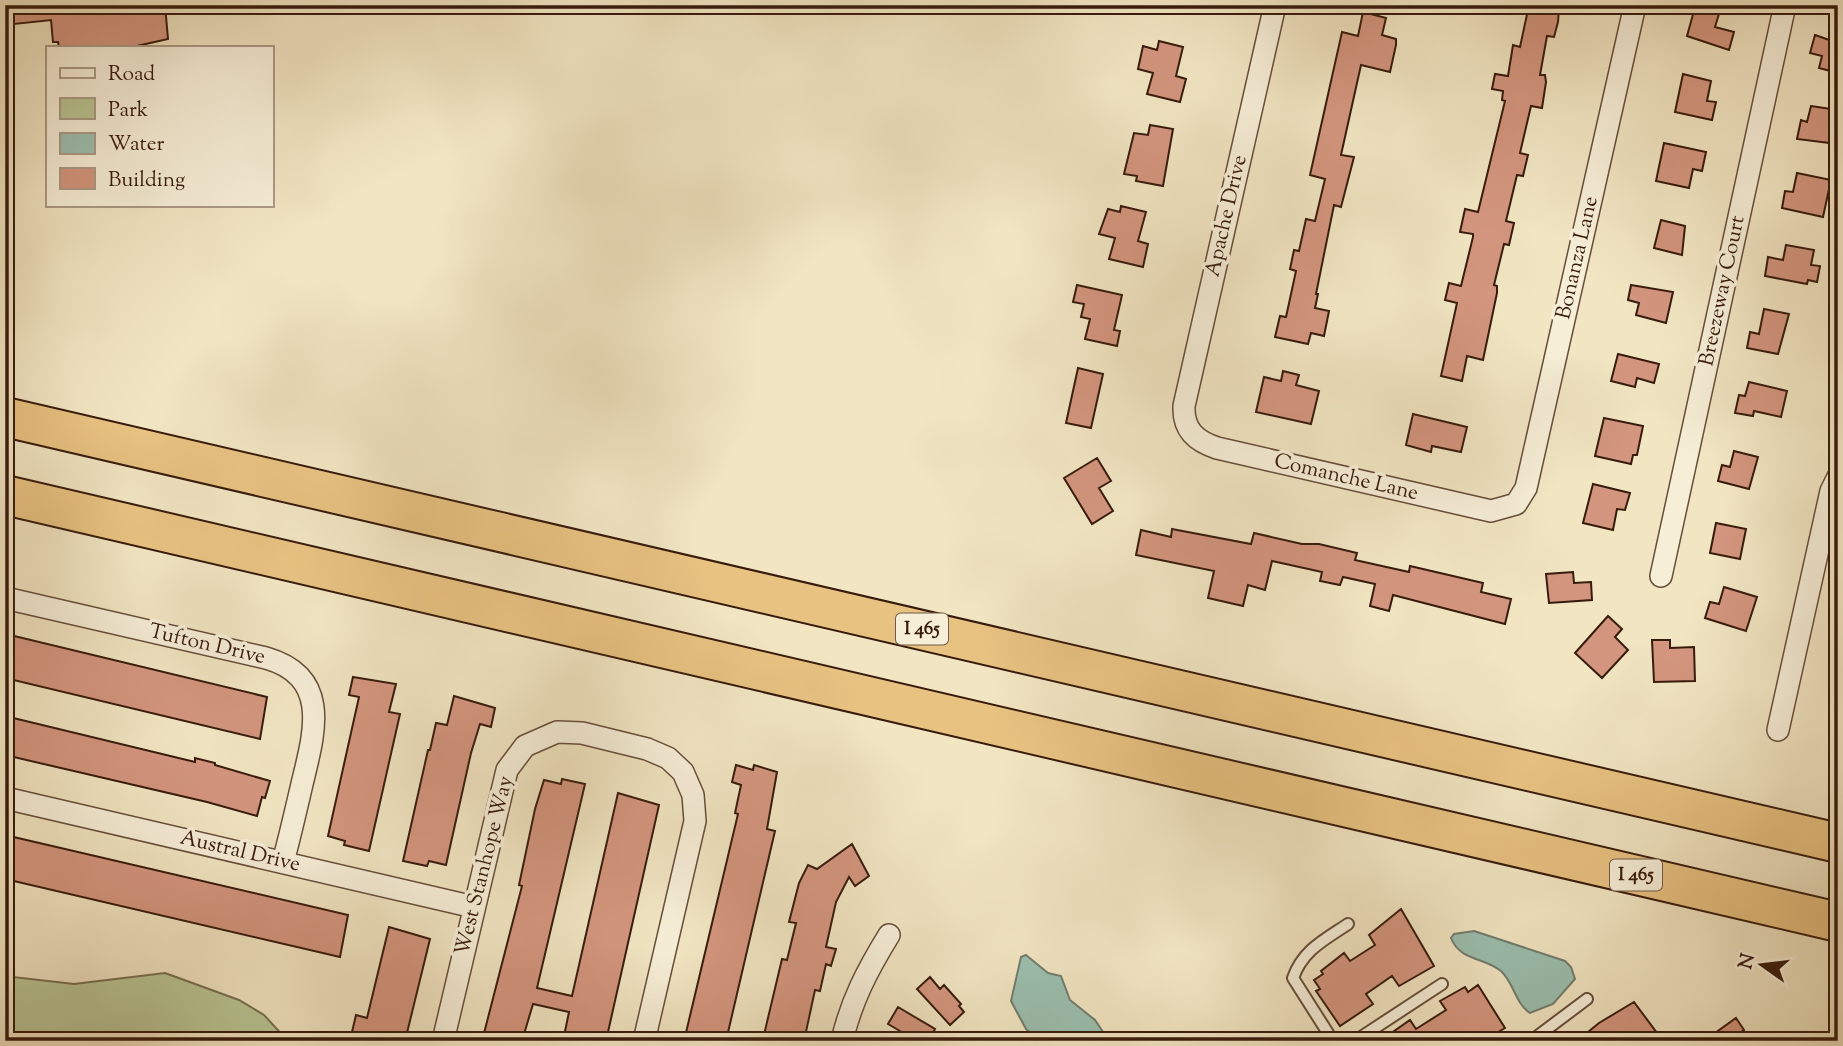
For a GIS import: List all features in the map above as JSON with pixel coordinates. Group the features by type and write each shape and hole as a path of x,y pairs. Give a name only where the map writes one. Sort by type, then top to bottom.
{"highway":[{"name":"I 465","path":"5,417 1838,843"},
{"name":"I 465","path":"5,495 1838,922"}],"street":[{"name":"Apache Drive","path":"1187,426 1184,406 1275,5"},
{"name":"Bonanza Lane","path":"1513,505 1524,494 1528,482 1635,5"},
{"name":"Breezeway Court","path":"1661,576 1785,5"},
{"name":"Comanche Lane","path":"1187,426 1195,437 1217,448 1484,510 1497,510 1513,505"},
{"path":"1778,730 1831,491 1838,477"},
{"name":"Tufton Drive","path":"5,598 266,659 289,669 298,677 313,704 315,729 283,862"},
{"name":"West Stanhope Way","path":"443,1041 502,782 521,749 537,739 557,732 575,732 647,749 668,758 687,779 695,805 695,821 644,1041"},
{"name":"Austral Drive","path":"5,798 474,907"},
{"path":"842,1041 858,988 889,935"}],"lane":[{"path":"1332,1041 1293,978 1300,960 1311,948 1348,924"},
{"path":"1355,1041 1442,985"},
{"path":"1531,1041 1587,999"}],"green space":[{"path":"165,973 239,1000 264,1015 288,1041 5,1041 5,976 74,984"}],"water":[{"path":"1474,931 1565,961 1571,967 1575,979 1553,1004 1530,1013 1521,1004 1501,971 1466,955 1451,938 1454,934"},
{"path":"1026,955 1048,973 1061,976 1070,1000 1095,1020 1109,1041 1041,1041 1026,1029 1011,1001 1021,957"}],"building":[{"path":"5,5 165,5 168,39 137,46 59,46 58,42 53,42 51,20 5,25"},
{"path":"1529,5 1554,5 1559,9 1558,22 1554,37 1547,36 1540,75 1545,75 1546,82 1542,108 1531,106 1520,153 1528,155 1523,176 1517,175 1506,221 1514,223 1509,245 1504,244 1494,285 1497,286 1497,293 1483,360 1467,356 1462,381 1441,376 1457,303 1445,300 1449,283 1461,286 1473,237 1473,234 1460,232 1465,209 1478,212 1505,101 1502,100 1503,91 1492,89 1495,74 1508,76 1513,45 1520,47"},
{"path":"1695,7 1719,14 1715,27 1734,32 1729,50 1687,36"},
{"path":"1363,12 1386,18 1382,35 1396,39 1396,45 1390,72 1361,65 1341,155 1354,157 1341,207 1334,205 1316,294 1315,308 1329,311 1324,336 1311,333 1308,344 1275,337 1280,316 1286,317 1296,271 1290,269 1294,250 1299,251 1306,219 1315,221 1325,179 1310,175 1342,32 1358,36"},
{"path":"1815,35 1838,43 1838,73 1819,68 1822,56 1810,53"},
{"path":"1159,41 1183,47 1176,76 1186,79 1180,102 1147,94 1153,73 1138,69 1143,46 1157,50"},
{"path":"1683,74 1711,81 1707,101 1716,102 1712,120 1675,112"},
{"path":"1811,106 1838,110 1838,144 1797,139 1801,120 1807,122"},
{"path":"1150,125 1173,129 1163,186 1136,181 1137,176 1124,174 1134,133 1148,135"},
{"path":"1664,143 1706,152 1702,171 1693,169 1689,188 1656,181"},
{"path":"1797,173 1831,180 1823,217 1782,208 1785,191 1793,192"},
{"path":"1121,206 1146,212 1138,241 1148,244 1143,267 1109,259 1115,238 1099,234 1108,209 1120,212"},
{"path":"1661,220 1685,226 1682,255 1654,248"},
{"path":"1786,245 1814,250 1811,265 1820,266 1817,282 1808,280 1807,284 1765,276 1768,257 1783,260"},
{"path":"1077,285 1122,295 1114,330 1120,331 1117,346 1085,339 1090,319 1081,317 1084,304 1073,302"},
{"path":"1631,285 1673,292 1666,323 1636,315 1639,303 1628,300"},
{"path":"1764,309 1789,314 1778,354 1747,348 1750,332 1759,334"},
{"path":"1618,354 1659,364 1654,383 1637,378 1635,387 1611,381"},
{"path":"1078,368 1103,374 1091,428 1066,423"},
{"path":"1283,371 1299,375 1296,385 1319,391 1311,424 1256,412 1264,377 1281,381"},
{"path":"1749,382 1787,391 1781,417 1754,411 1753,416 1735,413 1739,395 1745,396"},
{"path":"1413,414 1467,427 1461,452 1432,446 1431,452 1406,445"},
{"path":"1604,418 1643,426 1637,455 1633,455 1631,464 1595,456"},
{"path":"1734,451 1758,457 1749,489 1718,481 1722,465 1730,467"},
{"path":"1097,458 1111,481 1099,488 1113,511 1092,524 1064,478"},
{"path":"1593,484 1630,493 1625,510 1617,509 1613,530 1583,523"},
{"path":"1716,523 1746,529 1740,559 1710,553"},
{"path":"1172,529 1251,544 1254,533 1302,544 1319,544 1357,553 1355,560 1409,572 1410,566 1483,583 1481,592 1511,599 1505,624 1393,595 1389,611 1370,606 1375,584 1343,577 1340,585 1320,581 1322,572 1272,561 1265,590 1248,585 1243,606 1208,598 1214,571 1136,555 1141,530 1171,537"},
{"path":"1573,572 1574,583 1591,582 1592,600 1549,603 1546,574"},
{"path":"1724,587 1757,597 1746,631 1705,618 1710,602 1719,604"},
{"path":"1608,616 1622,629 1615,637 1628,650 1602,678 1575,653"},
{"path":"10,635 267,697 260,739 5,678 5,655"},
{"path":"1652,640 1670,640 1670,648 1694,647 1695,681 1654,682"},
{"path":"353,677 396,684 389,712 400,714 369,851 344,845 345,841 328,836 359,697 349,695"},
{"path":"454,696 495,708 491,727 480,724 446,865 429,861 427,866 403,861 436,723 447,725"},
{"path":"5,716 195,762 195,758 270,781 257,816 5,755"},
{"path":"736,765 753,770 754,765 777,772 767,829 775,831 726,1041 684,1041 738,814 735,813 741,785 732,782"},
{"path":"562,779 585,784 537,988 572,996 618,793 659,805 606,1041 563,1041 569,1012 533,1004 522,1041 482,1041 522,886 519,885 535,809 544,780 561,784"},
{"path":"5,835 348,915 340,957 5,879"},
{"path":"852,844 869,876 855,886 849,877 836,902 826,947 836,949 831,966 826,964 820,991 815,990 804,1041 763,1039 782,959 787,960 796,923 789,922 799,883 808,865 817,869"},
{"path":"1401,909 1434,966 1399,986 1392,976 1366,994 1373,1004 1340,1026 1316,991 1320,989 1314,980 1344,953 1350,961 1375,945 1369,935"},
{"path":"389,927 430,939 405,1041 352,1032 356,1015 367,1018"},
{"path":"930,977 940,989 944,985 961,1004 959,1006 964,1012 950,1025 917,989"},
{"path":"1478,985 1505,1028 1495,1034 1499,1041 1380,1041 1410,1020 1416,1029 1446,1010 1440,1001 1465,987 1468,992"},
{"path":"1634,1002 1663,1041 1577,1041 1599,1023"},
{"path":"898,1007 935,1029 929,1041 917,1041 888,1024"},
{"path":"1736,1018 1744,1030 1740,1033 1746,1041 1704,1041"}]}
